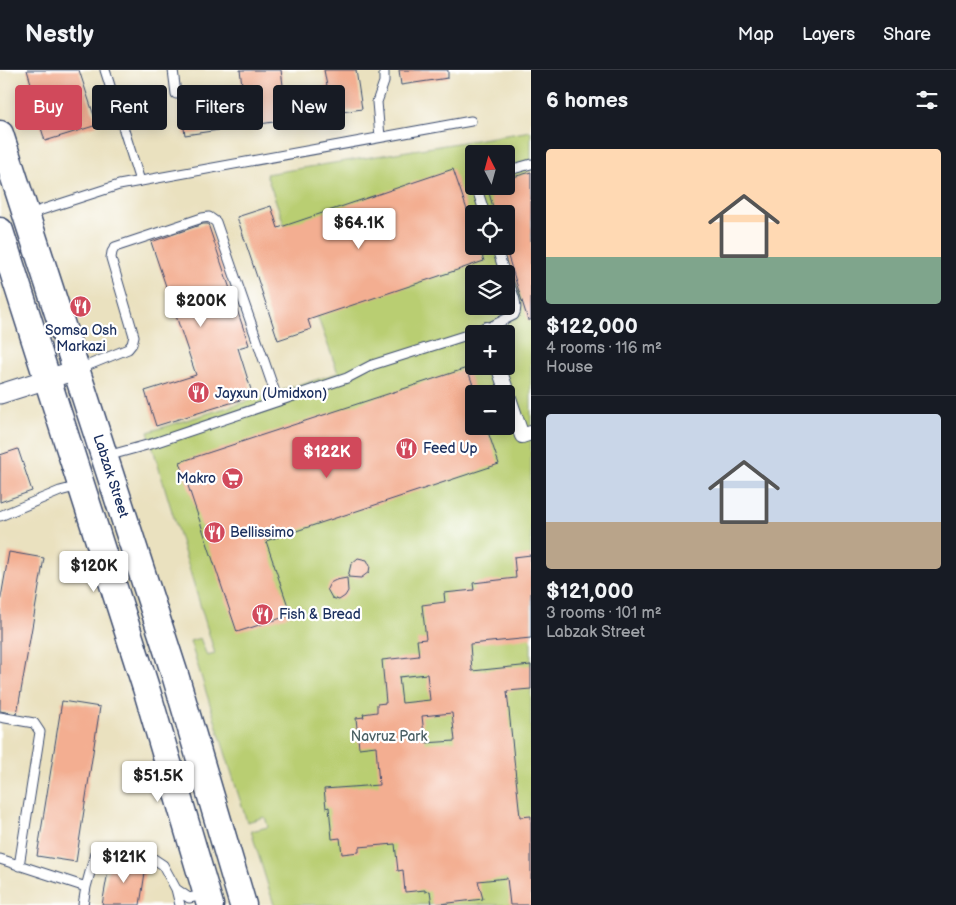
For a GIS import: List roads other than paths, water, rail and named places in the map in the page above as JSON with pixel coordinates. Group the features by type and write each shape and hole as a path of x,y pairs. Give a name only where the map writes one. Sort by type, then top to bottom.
{"main road":[{"name":"Labzak Street","path":"0,134 176,678 243,905"},
{"path":"0,230 146,688 208,899"},
{"path":"146,688 176,678"}],"street":[{"path":"0,394 76,370"},
{"path":"501,375 522,436 531,433"}],"lane":[{"path":"105,70 140,181"},
{"path":"173,70 176,94"},
{"path":"380,138 377,102 384,82 384,70"},
{"path":"26,215 119,185 471,121"},
{"path":"515,168 531,164"},
{"path":"76,370 128,348 132,344 134,336 111,258 115,247 209,217 216,222 278,401"},
{"path":"496,325 514,315"},
{"path":"105,457 154,443 347,378 372,365 465,337"},
{"path":"0,516 60,491 81,485"},
{"path":"0,717 34,723 40,732 19,866"},
{"path":"84,905 86,887 96,854 102,849 110,849 154,859 163,865 176,890 180,905"},
{"path":"0,859 86,887"},
{"path":"176,890 189,898 208,899"}],"place":[{"name":"Somsa Osh Markazi","path":"81,307"},
{"name":"Jayxun (Umidxon)","path":"199,393"},
{"name":"Feed Up","path":"407,448"},
{"name":"Makro","path":"232,478"},
{"name":"Bellissimo","path":"214,532"},
{"name":"Fish & Bread","path":"263,614"}],"park label":[{"name":"Navruz Park","path":"389,736"}]}
